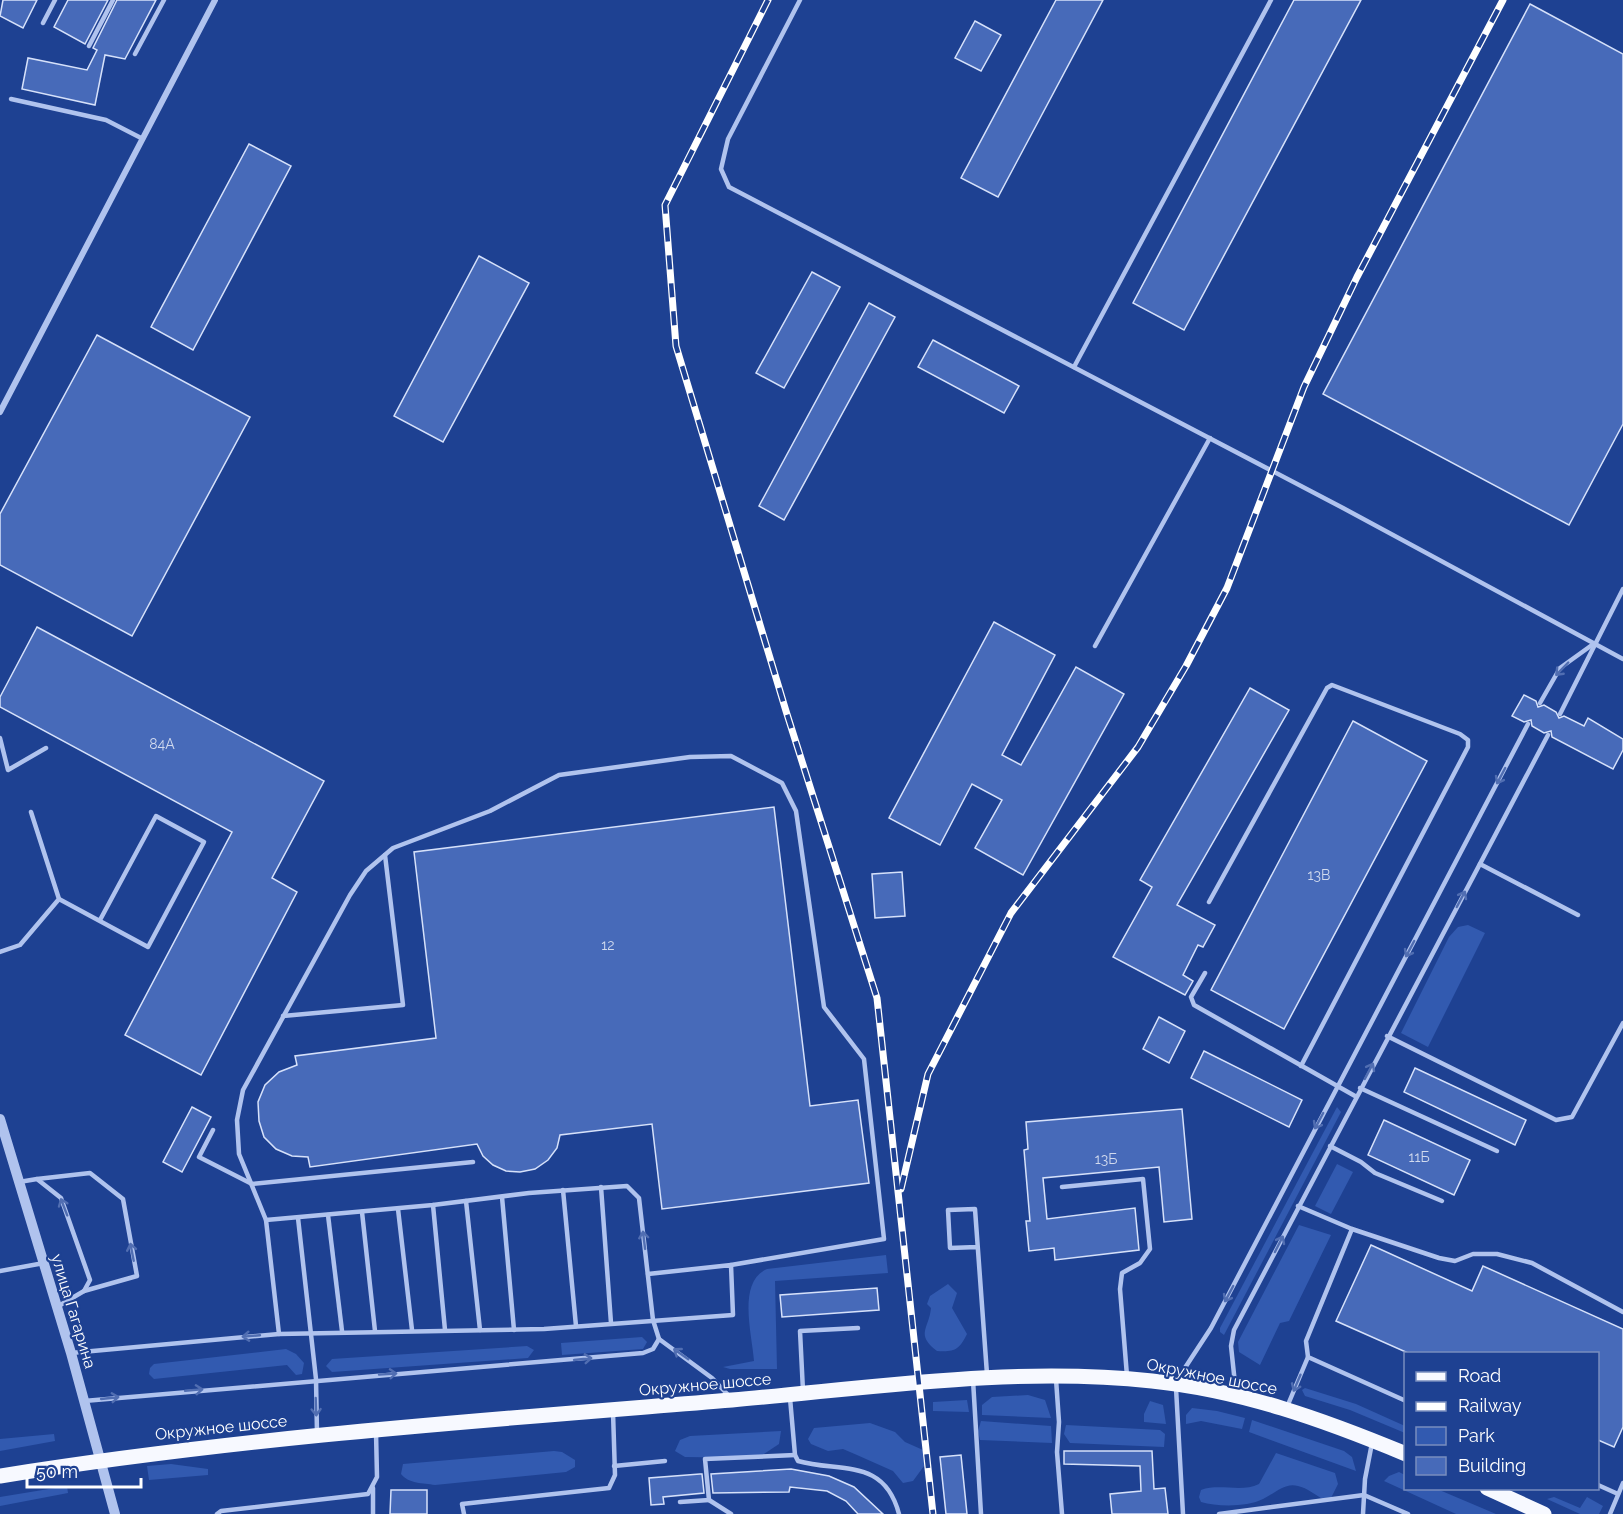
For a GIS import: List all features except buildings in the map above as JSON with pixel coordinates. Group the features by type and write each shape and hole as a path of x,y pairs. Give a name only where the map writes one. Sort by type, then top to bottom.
{"main road":[{"name":"Окружное шоссе","path":"0,1476 101,1460 317,1434 797,1394 1056,1376 1175,1383 1236,1395 1286,1409 1404,1453"},
{"path":"1490,1490 1544,1514"}],"street":[{"path":"0,412 215,0"},
{"name":"улица Гагарина","path":"0,1119 71,1353 115,1514"}],"lane":[{"path":"43,23 55,0"},
{"path":"89,46 113,0"},
{"path":"135,54 164,0"},
{"path":"800,0 728,139 722,169 729,187 1210,438 1623,658"},
{"path":"1074,367 1272,0"},
{"path":"11,99 106,120 143,139"},
{"path":"1095,646 1210,438"},
{"path":"1560,714 1623,589"},
{"path":"1540,703 1560,668 1594,643"},
{"path":"1209,902 1327,688 1332,685 1440,726 1468,740 1468,747 1301,1066"},
{"path":"1183,1514 1175,1383 1211,1328 1528,724"},
{"path":"1236,1395 1230,1346 1234,1330 1355,1096 1548,735"},
{"path":"0,738 8,770 46,748"},
{"path":"279,1334 266,1220 239,1154 237,1120 243,1090 366,871 393,848 490,811 559,775 690,757 731,756 782,783 796,810 824,1007 864,1059 884,1239 731,1265 648,1274"},
{"path":"31,812 59,899 148,947 204,842 156,816 100,920"},
{"path":"283,1016 403,1005 385,855"},
{"path":"1480,864 1578,915"},
{"path":"0,952 20,945 59,899"},
{"path":"1204,973 1191,997 1194,1005 1355,1096"},
{"path":"1387,1036 1556,1120 1572,1117 1623,1023"},
{"path":"1360,1088 1497,1151"},
{"path":"213,1130 198,1157 252,1184 473,1162"},
{"path":"1330,1146 1361,1162 1375,1173 1442,1201"},
{"path":"19,1182 90,1173 123,1199 137,1276 84,1291 57,1307"},
{"path":"37,1179 61,1198 90,1280 84,1291"},
{"path":"1062,1187 1143,1179 1150,1250 1140,1263 1122,1273 1120,1289 1127,1379"},
{"path":"266,1220 398,1209 563,1190 627,1186 639,1198 652,1320 659,1339 712,1378 733,1400"},
{"path":"601,1187 611,1323"},
{"path":"563,1190 576,1326"},
{"path":"502,1197 514,1330"},
{"path":"466,1201 480,1330"},
{"path":"433,1205 445,1330"},
{"path":"1298,1206 1352,1229 1439,1258 1455,1261 1473,1254 1497,1254 1532,1263 1623,1312"},
{"path":"398,1209 412,1330"},
{"path":"978,1246 950,1248 948,1210 975,1209 978,1246 981,1514"},
{"path":"362,1212 375,1331"},
{"path":"328,1215 342,1331"},
{"path":"298,1218 316,1379 317,1434"},
{"path":"1286,1409 1308,1357 1306,1341 1352,1229"},
{"path":"0,1271 44,1263"},
{"path":"71,1353 279,1334 342,1331 514,1330 733,1315 731,1265"},
{"path":"858,1328 800,1331 795,1455 798,1461 853,1468 880,1481 896,1500 899,1514"},
{"path":"84,1401 316,1379 643,1353 652,1349 659,1339"},
{"path":"1308,1357 1404,1400"},
{"path":"1056,1376 1059,1422 1057,1452 1062,1514"},
{"path":"464,1514 462,1504 609,1488 615,1475 613,1409"},
{"path":"217,1514 221,1510 368,1494 377,1478 376,1429"},
{"path":"1363,1514 1373,1441"},
{"path":"709,1500 705,1459 795,1455"},
{"path":"614,1466 665,1461"},
{"path":"1610,1514 1623,1483"},
{"path":"1599,1485 1618,1494"},
{"path":"373,1488 373,1514"},
{"path":"1219,1514 1364,1496 1408,1514"},
{"path":"680,1502 709,1500 731,1514"}],"green space":[{"path":"1468,925 1485,933 1428,1047 1401,1033 1449,937 1458,927"},
{"path":"1337,1107 1341,1112 1224,1335 1220,1332 1220,1328"},
{"path":"1337,1164 1353,1172 1331,1214 1315,1206"},
{"path":"1299,1225 1331,1235 1289,1321 1280,1323 1260,1365 1239,1352 1238,1342"},
{"path":"886,1255 888,1273 775,1281 777,1369 723,1367 754,1361 749,1323 749,1297 752,1285 767,1269"},
{"path":"948,1284 957,1293 952,1308 967,1334 956,1349 937,1351 926,1340 925,1331 931,1308 927,1304 930,1296"},
{"path":"642,1337 647,1342 643,1349 562,1355 561,1343"},
{"path":"527,1346 534,1350 528,1358 332,1372 326,1366 332,1359"},
{"path":"286,1349 296,1354 304,1363 302,1374 296,1375 287,1365 154,1379 149,1374 154,1364"},
{"path":"1305,1388 1356,1404 1404,1426 1404,1433 1350,1410 1305,1396 1302,1390"},
{"path":"1028,1395 1045,1400 1051,1418 982,1415 982,1405 992,1397"},
{"path":"967,1400 969,1412 933,1411 933,1402"},
{"path":"1150,1401 1163,1405 1166,1424 1144,1422 1144,1414"},
{"path":"1192,1408 1245,1418 1242,1429 1201,1421 1186,1424 1186,1415"},
{"path":"1252,1420 1344,1451 1352,1457 1356,1471 1249,1432"},
{"path":"981,1421 1051,1426 1052,1443 980,1440 978,1431"},
{"path":"870,1423 895,1432 905,1442 923,1450 924,1466 913,1481 903,1483 893,1471 843,1449 828,1451 811,1444 808,1439 814,1428"},
{"path":"1066,1425 1160,1430 1165,1434 1164,1447 1070,1443 1064,1434"},
{"path":"781,1431 779,1444 758,1458 685,1457 675,1451 680,1440 690,1436"},
{"path":"54,1434 55,1441 0,1451 0,1439"},
{"path":"562,1452 575,1460 575,1467 566,1472 435,1485 412,1481 401,1474 403,1464"},
{"path":"1276,1453 1335,1473 1338,1484 1331,1498 1324,1500 1305,1488 1293,1485 1249,1504 1224,1505 1201,1502 1199,1497 1201,1490 1216,1487 1245,1488 1259,1484"},
{"path":"171,1464 208,1469 208,1475 149,1480 147,1466"},
{"path":"1399,1472 1404,1474 1404,1490 1439,1490 1496,1514 1456,1514 1384,1481"},
{"path":"67,1486 68,1493 0,1506 0,1497"},
{"path":"1554,1497 1580,1508 1587,1497 1603,1506 1599,1514 1580,1514 1547,1499"}],"railway":[{"path":"768,0 665,205 676,346 786,711 877,998 933,1514"},
{"path":"901,1189 928,1074 1011,913 1138,747 1186,666 1227,588 1304,387 1357,277 1503,0"}]}
